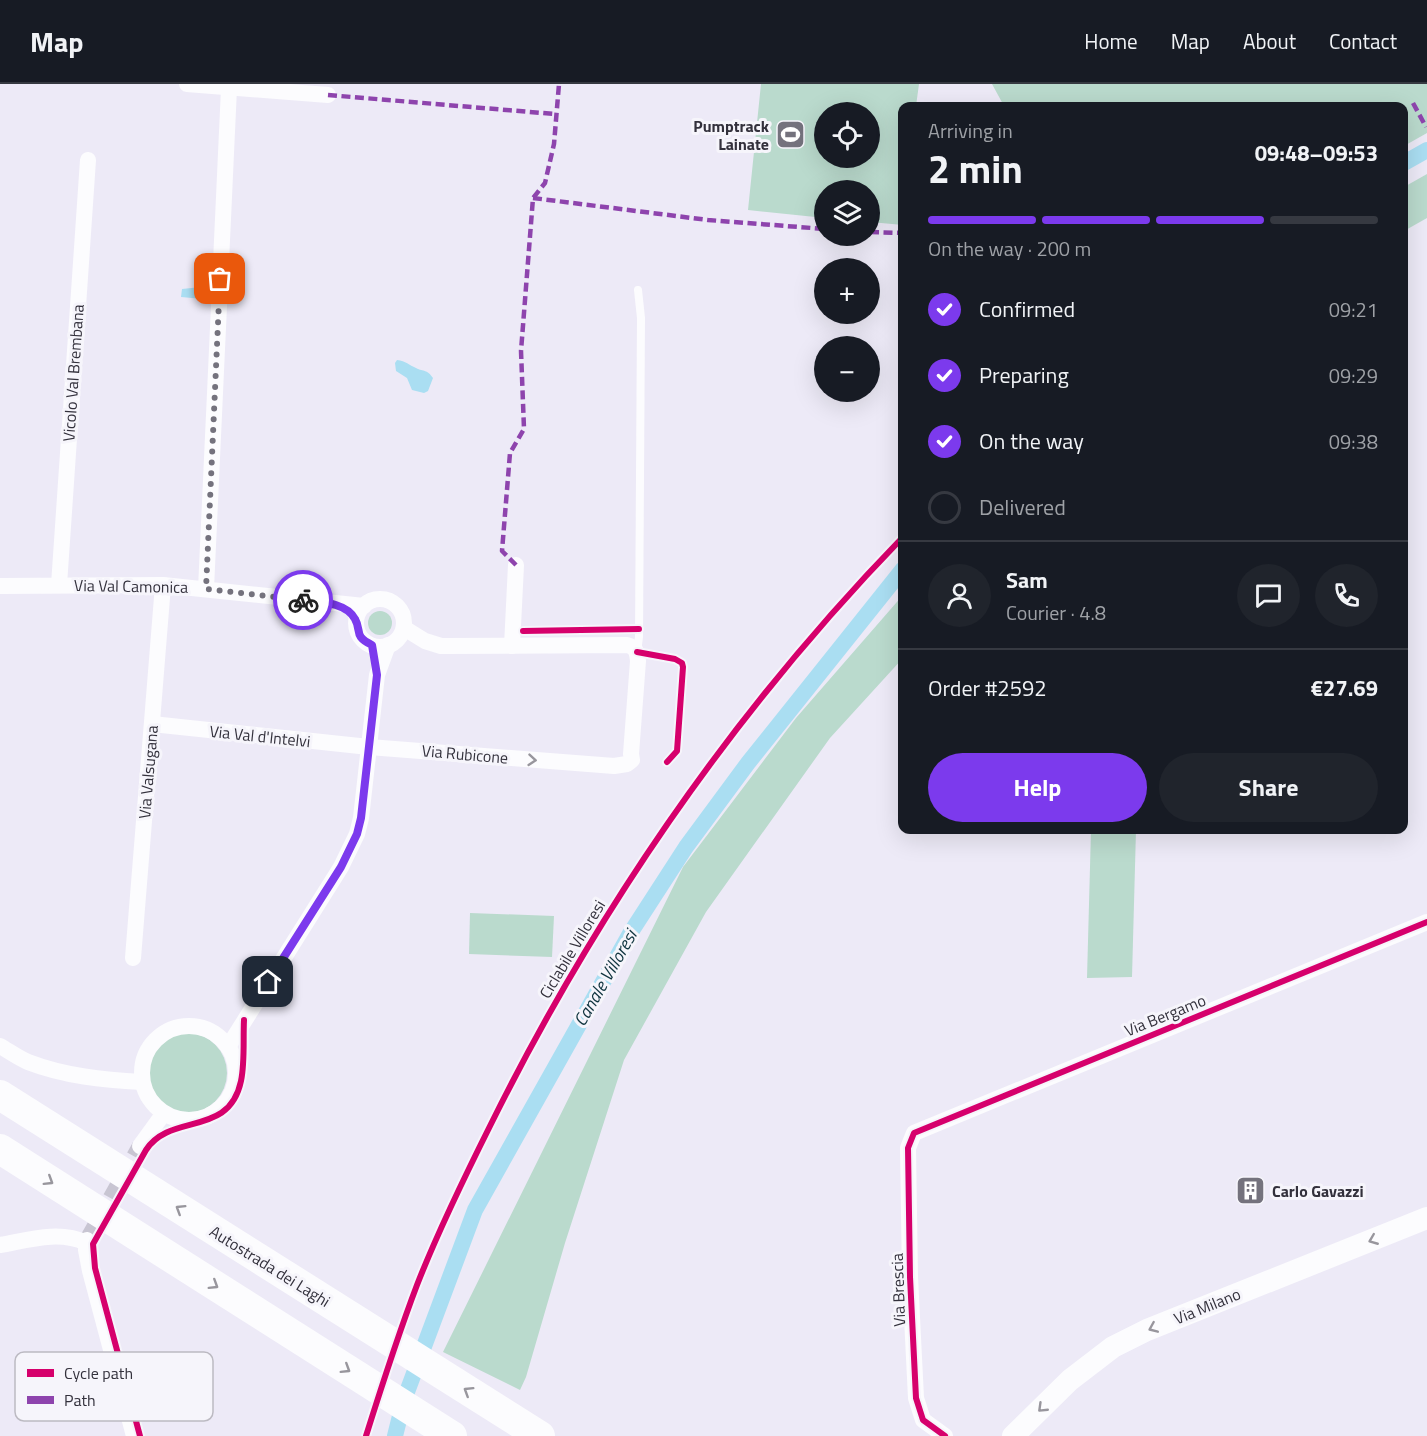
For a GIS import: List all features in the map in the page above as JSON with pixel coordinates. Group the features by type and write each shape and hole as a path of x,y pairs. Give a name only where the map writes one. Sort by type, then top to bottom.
{"highway":[{"name":"Autostrada dei Laghi","path":"0,1095 529,1429"},
{"path":"0,1149 452,1436"}],"street":[{"path":"187,84 328,95"},
{"path":"206,589 229,88"},
{"name":"Vicolo Val Brembana","path":"59,585 88,160"},
{"path":"512,646 516,565"},
{"name":"Via Val Camonica","path":"0,586 162,585 332,604 360,613"},
{"name":"Via Valsugana","path":"133,958 162,585"},
{"path":"404,628 402,613 392,602 377,599 360,613 358,633 367,642 385,644 425,641"},
{"path":"404,628 425,641 446,647 627,645 634,647 638,657"},
{"path":"223,1041 244,1020 341,867 352,844 361,818 377,675 385,644 404,628"},
{"name":"Via Rubicone","path":"369,747 614,766 627,764 632,760 638,657"},
{"name":"Via Val d'Intelvi","path":"152,724 369,747"},
{"name":"Via Bergamo","path":"914,1133 1427,922"},
{"path":"182,1026 194,1026 206,1029 223,1041 234,1060 236,1074 234,1088 227,1100 211,1114 191,1120 177,1119 164,1113 150,1100 142,1082 142,1069 144,1057 159,1036 182,1026"},
{"path":"0,1046 26,1062 61,1072 142,1082"},
{"path":"140,1146 164,1113"},
{"name":"Via Brescia","path":"914,1133 908,1148 908,1160 910,1277 916,1398 923,1420 945,1436"},
{"name":"Via Milano","path":"1013,1436 1070,1380 1121,1343 1147,1330 1427,1218"},
{"path":"0,1245 55,1237 67,1237 86,1242 90,1271 112,1352"},
{"path":"130,1421 134,1436"}],"lane":[{"path":"638,290 641,342 638,657"}],"green space":[{"name":"Pumptrack Lainate","path":"761,84 919,84 917,102 898,102 898,225 880,223 880,180 814,180 814,217 748,210"},
{"path":"992,84 1427,84 1427,133 1408,144 1408,102 1002,102"},
{"path":"1427,174 1427,218 1408,229 1408,185"},
{"path":"898,601 898,663 830,738 706,912 624,1060 565,1243 526,1377 520,1390 443,1352 683,867 796,718"},
{"path":"380,611 385,612 391,618 391,628 385,634 380,635 375,634 369,628 368,623 369,618 375,612"},
{"path":"1091,834 1136,834 1132,977 1087,978"},
{"path":"470,913 554,916 552,957 469,954"},
{"path":"187,1033 202,1036 215,1045 224,1058 227,1073 224,1088 215,1101 202,1110 187,1113 172,1110 159,1101 150,1088 147,1073 150,1058 159,1045 172,1036"}],"water":[{"path":"201,287 205,295 203,299 181,297 182,289"},
{"path":"397,360 429,373 433,378 428,391 424,393 412,390 407,378 396,371"}],"waterway":[{"name":"Canale Villoresi","path":"1408,161 1427,150"},
{"name":"Canale Villoresi","path":"395,1436 404,1400 475,1210 631,932 686,847 748,763 898,575"}],"tunnel":[{"path":"87,1240 140,1146"}],"marked path":[{"path":"516,565 502,551 510,453 524,429 521,351 533,198 545,183 554,144 559,84"},
{"path":"328,95 555,114"},
{"path":"1413,103 1426,127"},
{"path":"533,198 708,220 814,228"},
{"path":"880,232 898,233"}],"cycle path":[{"name":"Ciclabile Villoresi","path":"366,1436 410,1304 442,1225 480,1146 576,967 623,890 727,742 841,603 898,542"},
{"path":"523,631 639,629"},
{"path":"637,652 675,659 682,663 677,751 667,762"},
{"path":"945,1436 923,1420 916,1398 910,1277 908,1148 914,1133 1427,922"},
{"path":"118,1352 95,1268 93,1244 146,1150 157,1138 170,1131 212,1118 225,1110 234,1099 242,1074 244,1020"},
{"path":"136,1421 140,1436"}],"way so far":[{"path":"220,279 206,589 303,600"}],"place":[{"name":"Pumptrack Lainate","path":"790,135"},
{"name":"Carlo Gavazzi","path":"1251,1191"}],"route":[{"path":"268,982 341,867 357,834 361,818 377,675 372,645 358,633 353,616 332,604 303,600"}]}
